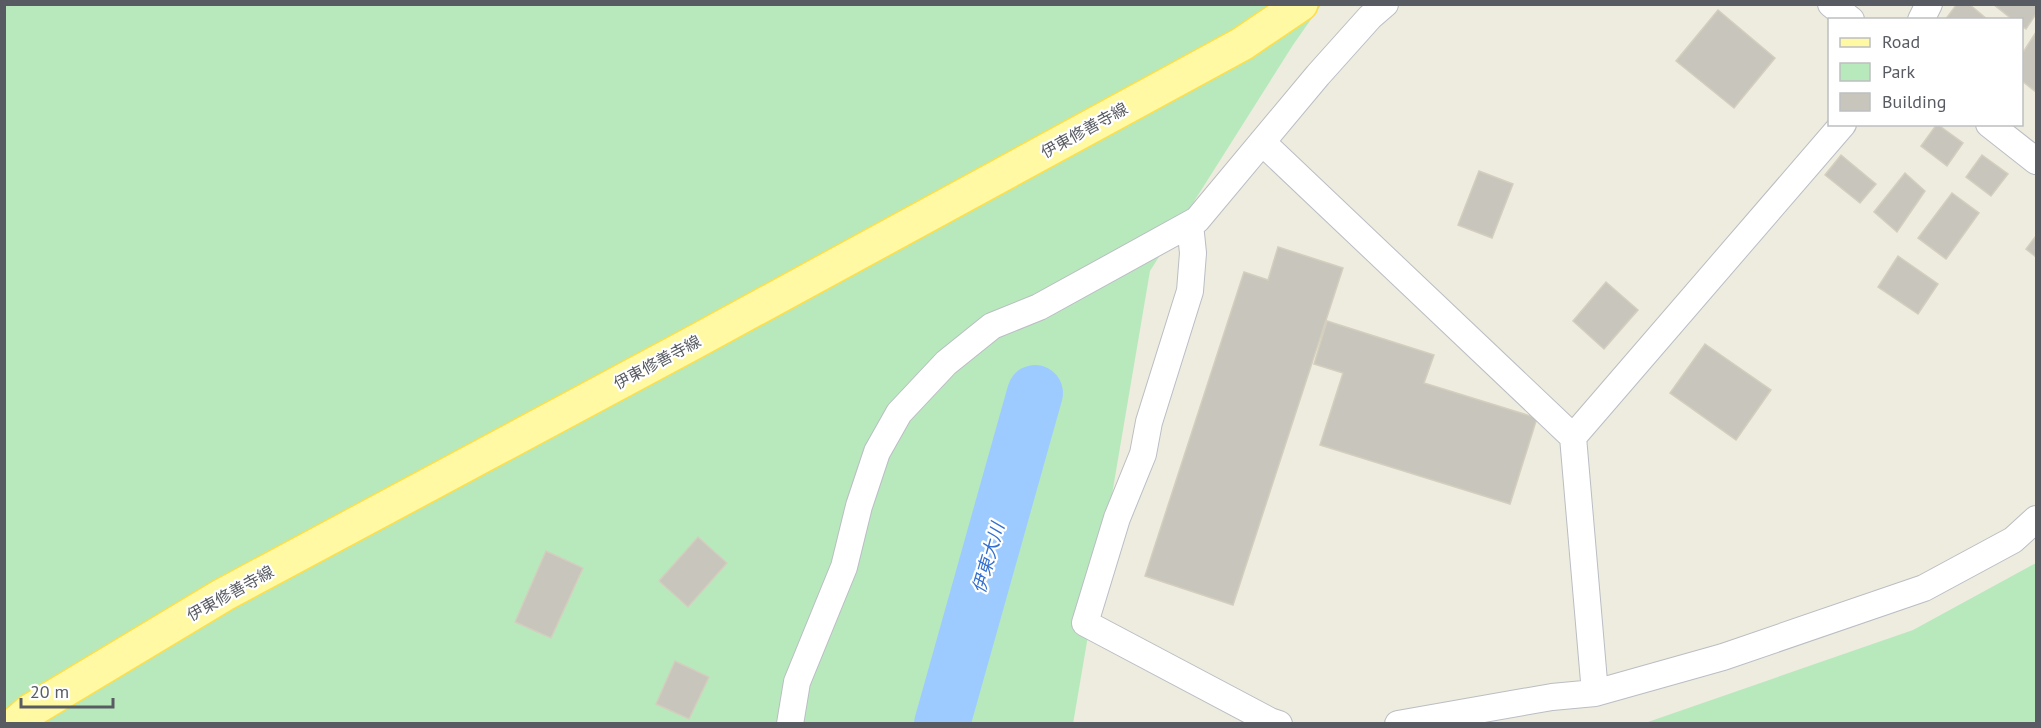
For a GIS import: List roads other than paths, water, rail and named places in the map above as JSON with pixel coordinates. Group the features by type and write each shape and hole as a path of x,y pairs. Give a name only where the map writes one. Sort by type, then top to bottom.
{"main road":[{"name":"伊東修善寺線","path":"15,723 30,711 223,596 704,338 1232,50 1301,4"}],"street":[{"path":"790,723 796,682 844,567 859,506 877,452 899,413 946,363 992,326 1039,307 1197,220 1318,75 1385,4"},
{"path":"1832,4 1849,18"},
{"path":"1922,18 1929,4"},
{"path":"1573,437 1841,126"},
{"path":"1992,126 2037,161"},
{"path":"1262,142 1573,437 1595,693"},
{"path":"1190,224 1193,253 1190,291 1149,422 1143,454 1117,518 1085,623 1270,721 1279,723"},
{"path":"1398,723 1552,697 1595,693 1723,657 1924,588 2013,540 2037,519"}],"waterway":[{"name":"伊東大川","path":"942,724 1035,393"}]}
